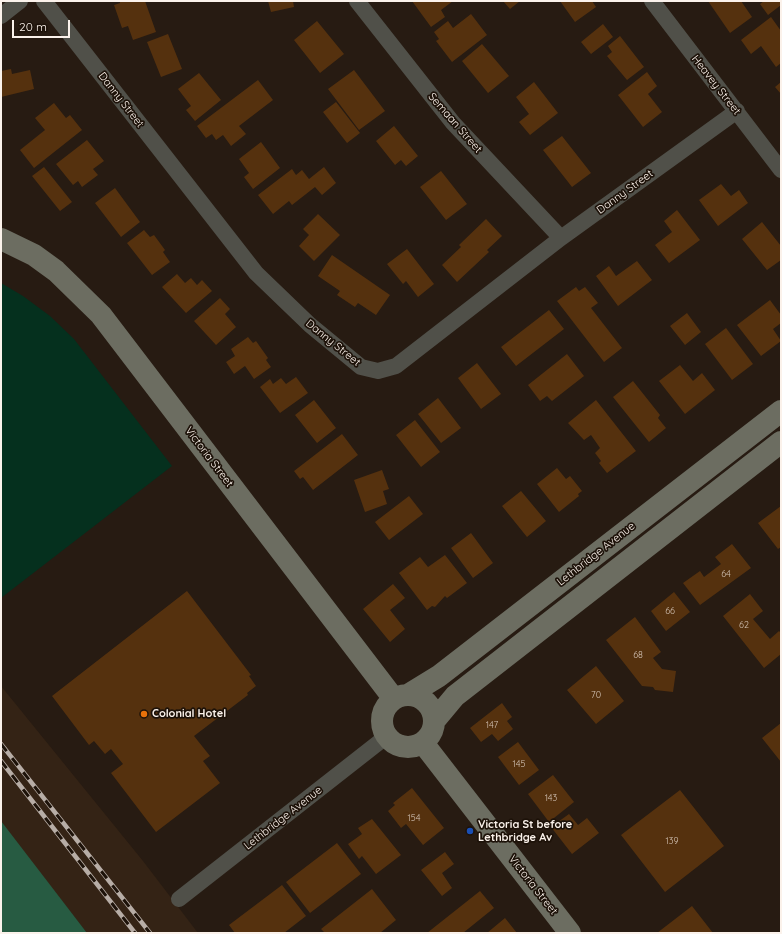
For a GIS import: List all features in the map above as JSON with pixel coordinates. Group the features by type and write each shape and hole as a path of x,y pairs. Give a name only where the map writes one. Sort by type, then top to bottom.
{"street":[{"path":"1,16 20,1"},
{"name":"Danny Street","path":"44,1 256,273 310,325 361,367 378,371 396,366 561,238 737,111"},
{"name":"Semaan Street","path":"357,1 453,123 561,238"},
{"name":"Heavey Street","path":"652,1 781,170"},
{"name":"Victoria Street","path":"1,239 34,255 56,271 101,315 401,697"},
{"name":"Lethbridge Avenue","path":"401,697 439,676 781,411"},
{"path":"434,720 455,696 781,442"},
{"path":"416,696 428,704 433,711 434,720 431,733 423,743 408,747 393,742 387,736 382,720 383,712 401,697 416,696"},
{"name":"Lethbridge Avenue","path":"179,899 387,736"},
{"name":"Victoria Street","path":"423,743 570,933"}],"shaded area":[{"path":"1,686 143,861 198,933 87,933 1,824"}],"green space":[{"path":"1,283 23,296 50,316 74,339 172,466 1,598"},
{"path":"1,821 87,933 1,933"}],"building":[{"path":"120,1 145,1 156,32 133,40 128,26 122,28 114,5 120,3"},
{"path":"268,1 293,1 294,7 271,12"},
{"path":"412,1 453,1 441,10 445,17 431,27"},
{"path":"503,1 520,1 510,9"},
{"path":"560,1 592,1 596,7 575,22"},
{"path":"708,1 741,1 752,17 730,33"},
{"path":"764,1 781,1 781,5 768,15 760,4"},
{"path":"471,14 487,35 452,62 436,41 439,39 434,32 448,21 453,28"},
{"path":"771,17 781,31 781,63 776,67 761,46 751,54 741,40"},
{"path":"317,21 344,54 320,73 294,40"},
{"path":"603,24 613,37 591,54 581,42"},
{"path":"168,34 182,69 161,77 147,42"},
{"path":"620,36 644,67 627,80 607,56 612,52 608,46"},
{"path":"482,44 509,76 488,93 462,61"},
{"path":"11,69 12,74 30,70 34,89 1,97 1,71"},
{"path":"354,70 385,111 359,130 328,89"},
{"path":"647,72 657,86 648,94 662,112 643,127 618,95"},
{"path":"199,73 221,100 195,121 186,110 191,106 178,89"},
{"path":"258,80 273,100 239,126 246,134 231,146 223,135 216,140 212,134 206,138 197,126"},
{"path":"534,82 558,113 530,135 519,122 529,114 516,97"},
{"path":"781,82 781,94 775,87"},
{"path":"336,102 360,133 347,143 323,112"},
{"path":"54,103 66,118 70,115 82,130 34,168 20,150 45,130 35,118"},
{"path":"394,126 418,156 406,166 401,160 395,165 376,141"},
{"path":"562,136 591,173 572,187 543,150"},
{"path":"87,140 104,161 93,169 98,175 82,187 78,181 73,185 56,164"},
{"path":"261,142 280,168 253,189 244,177 249,173 239,159"},
{"path":"44,167 72,202 60,211 32,176"},
{"path":"324,167 336,183 322,195 315,187 292,205 289,201 273,214 258,195 292,169 296,175 302,170 309,179"},
{"path":"441,171 467,204 446,220 420,187"},
{"path":"721,184 731,196 739,190 748,203 718,226 699,200"},
{"path":"115,188 140,222 121,237 95,203"},
{"path":"677,210 700,240 669,263 655,245 672,232 664,221"},
{"path":"318,214 340,235 314,261 299,246 309,235 303,229"},
{"path":"486,219 502,236 487,250 489,252 457,282 442,265 461,247 459,245"},
{"path":"762,222 781,246 781,260 767,270 742,239"},
{"path":"144,230 150,237 154,235 165,250 163,252 170,262 152,275 127,243"},
{"path":"407,249 434,284 418,297 406,281 403,284 387,264"},
{"path":"332,255 390,295 376,315 358,303 355,307 337,295 340,291 318,276"},
{"path":"637,261 652,280 618,306 596,276 609,266 616,276"},
{"path":"177,274 185,283 191,278 197,285 202,280 212,291 186,313 162,287"},
{"path":"576,287 579,291 585,287 598,303 591,308 622,348 604,362 557,301"},
{"path":"220,298 230,309 225,314 236,327 216,345 194,321"},
{"path":"770,300 781,315 781,323 773,329 781,341 761,356 737,325"},
{"path":"549,310 564,329 516,366 501,347"},
{"path":"687,313 701,332 685,345 670,326"},
{"path":"726,328 753,364 732,380 705,344"},
{"path":"248,337 253,343 256,341 268,358 266,360 271,367 254,379 245,366 234,374 226,362 235,356 231,349"},
{"path":"567,354 584,376 552,401 547,396 540,401 528,385"},
{"path":"477,363 501,394 481,409 458,378"},
{"path":"680,365 693,381 702,373 715,390 685,414 659,381"},
{"path":"296,377 308,393 280,413 260,387 270,379 273,384 281,378 286,384"},
{"path":"633,381 660,415 658,418 666,428 649,442 613,397"},
{"path":"438,398 461,428 441,443 418,414"},
{"path":"314,400 336,428 317,443 295,415"},
{"path":"596,400 636,451 607,473 599,463 601,461 595,453 600,448 591,435 584,440 568,423"},
{"path":"415,420 440,452 421,467 396,435"},
{"path":"342,434 358,455 313,490 303,477 300,479 294,471"},
{"path":"557,468 566,479 570,476 582,491 578,494 579,496 559,512 537,484"},
{"path":"382,470 389,489 383,491 387,504 365,512 354,480"},
{"path":"521,491 546,521 527,537 502,506"},
{"path":"409,496 423,514 389,540 375,522"},
{"path":"781,506 781,547 778,549 758,523"},
{"path":"471,533 493,563 473,578 451,548"},
{"path":"732,544 751,568 700,605 683,583 700,571 704,577 721,564 715,557"},
{"path":"445,555 467,583 447,598 445,596 435,607 432,606 427,610 399,573 420,557 428,567"},
{"path":"393,584 405,598 390,610 405,629 390,642 363,609"},
{"name":"Colonial Hotel","path":"187,591 251,675 249,676 256,686 247,693 248,695 194,736 210,756 203,761 220,783 156,832 111,773 123,764 111,749 105,754 94,741 89,745 52,696"},
{"path":"674,592 690,612 666,631 651,611"},
{"path":"750,594 763,611 753,619 770,639 779,631 781,633 781,654 764,668 723,616"},
{"path":"635,617 661,652 653,658 662,669 676,671 673,692 655,690 653,687 642,686 606,640"},
{"path":"596,666 624,701 596,724 567,690"},
{"path":"502,703 512,717 507,721 513,729 498,741 492,734 481,742 470,728"},
{"path":"781,723 781,762 762,738"},
{"path":"518,742 539,770 519,785 498,757"},
{"path":"553,775 574,802 549,822 528,794"},
{"path":"412,788 444,828 423,845 406,824 401,828 388,811 395,805 393,803"},
{"path":"680,790 724,846 665,892 621,835"},
{"path":"569,814 578,825 587,818 599,833 572,854 551,827"},
{"path":"372,819 401,855 376,874 362,856 359,859 348,844 362,834 358,828"},
{"path":"337,843 361,874 310,913 286,882"},
{"path":"445,852 454,864 442,873 452,888 442,896 421,870"},
{"path":"282,885 306,916 284,933 235,933 229,925"},
{"path":"372,889 396,920 380,933 325,933 321,929"},
{"path":"480,891 494,908 463,933 427,933"},
{"path":"692,906 713,933 657,933"},
{"path":"505,918 517,933 487,933"}],"railway":[{"path":"1,744 150,933"},
{"path":"1,761 135,933"}],"place":[{"name":"Colonial Hotel","path":"144,714"},
{"name":"Victoria St before Lethbridge Av","path":"470,831"}]}
